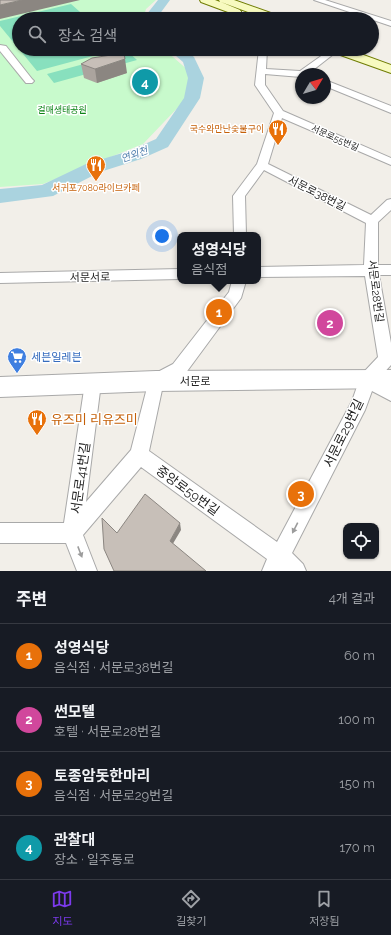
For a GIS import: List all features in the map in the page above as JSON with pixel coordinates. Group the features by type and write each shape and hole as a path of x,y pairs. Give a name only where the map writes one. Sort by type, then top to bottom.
{"main road":[{"path":"205,0 228,2 257,12"},
{"path":"228,2 237,12"},
{"path":"379,55 391,59"},
{"path":"355,56 391,69"}],"street":[{"path":"318,0 361,12"},
{"path":"379,17 391,24"},
{"path":"379,21 383,18"},
{"path":"0,48 3,48 28,81"},
{"path":"240,232 239,196 262,165 280,113 260,85 263,56"},
{"path":"310,68 326,56"},
{"path":"262,71 295,73"},
{"path":"331,85 391,110"},
{"name":"서문로55번길","path":"280,113 391,162"},
{"name":"서문로38번길","path":"262,165 372,221"},
{"path":"372,221 391,203"},
{"name":"서문로28번길","path":"367,380 386,359 371,269 372,221"},
{"path":"261,272 371,269 391,270"},
{"name":"서문서로","path":"0,278 177,274"},
{"path":"0,533 72,533 139,455 156,381 179,369 236,294 238,284"},
{"name":"서문로","path":"0,387 156,381 391,379"},
{"path":"367,380 391,393"},
{"name":"서문로29번길","path":"276,564 359,404 367,380"},
{"name":"서문로41번길","path":"87,571 72,533 94,384"},
{"name":"중앙로59번길","path":"139,455 276,564 296,571"}],"green space":[{"name":"걸매생태공원","path":"0,0 156,0 146,9 145,12 12,12 12,56 172,56 190,72 185,100 143,144 43,184 0,187"},
{"path":"71,4 80,12 38,12"},
{"path":"12,18 12,41 0,26 0,21"},
{"path":"25,56 93,56 37,71"},
{"path":"113,56 132,56 137,60 54,83 47,74"}],"building":[{"path":"0,0 22,0 0,5"},
{"path":"105,56 124,56 125,59 95,69 81,64 92,58"},
{"path":"145,494 180,523 170,541 206,571 114,571 104,549 102,518 117,533"}],"waterway":[{"name":"연외천","path":"155,12 164,0"},
{"name":"연외천","path":"0,196 46,191 93,168 135,155 162,143 192,98 196,78 189,60 184,56"}],"place":[{"name":"관찰대","path":"145,82"},
{"name":"국수와만난숯불구이","path":"278,146"},
{"name":"서귀포7080라이브카페","path":"96,182"},
{"name":"성영식당","path":"219,312"},
{"name":"썬모텔","path":"330,323"},
{"name":"세븐일레븐","path":"17,374"},
{"name":"유즈미 리유즈미","path":"37,436"},
{"name":"토종암돗한마리","path":"301,494"}]}
